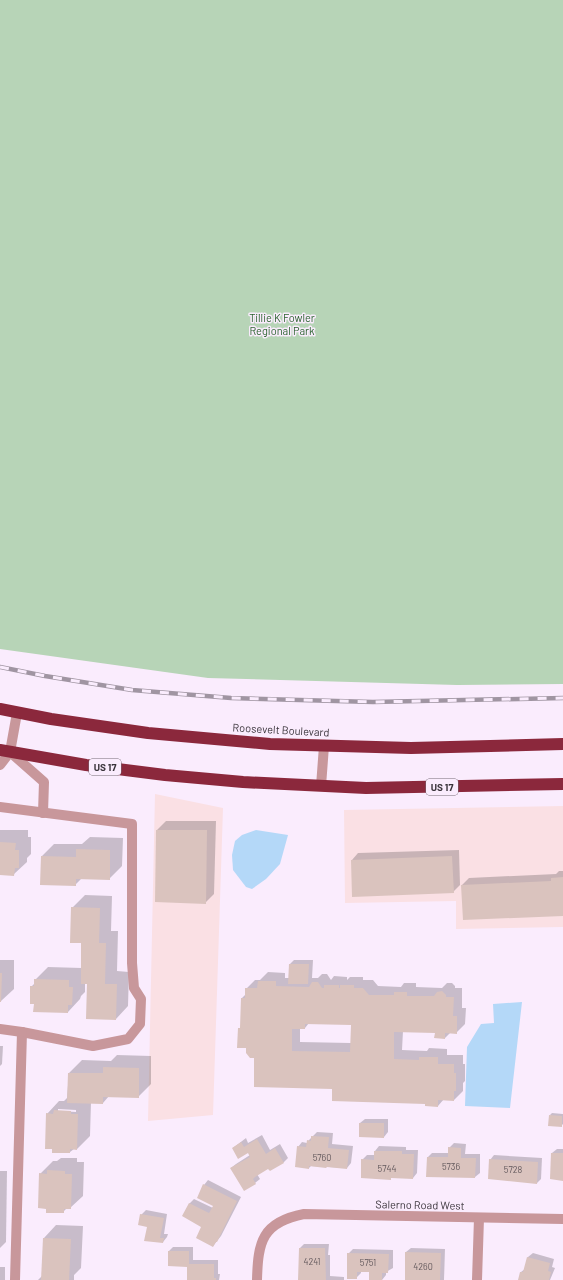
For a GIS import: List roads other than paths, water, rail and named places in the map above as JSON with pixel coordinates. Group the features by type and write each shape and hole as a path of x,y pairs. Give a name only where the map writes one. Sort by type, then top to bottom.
{"highway":[{"name":"Roosevelt Boulevard","path":"0,709 17,713 148,733 270,744 411,748 563,744"},
{"name":"US 17","path":"5,751 86,765 166,775 242,782 410,788 563,784"}],"street":[{"path":"0,765 17,713"},
{"path":"321,786 324,746"},
{"path":"5,751 44,782 43,812"},
{"path":"0,807 132,824 132,963 134,988 141,999 140,1024 128,1039 93,1046 0,1029"},
{"path":"15,1280 22,1032"},
{"name":"Salerno Road West","path":"257,1280 260,1245 266,1233 278,1222 291,1216 304,1214 563,1220"},
{"path":"477,1280 478,1218"}],"water":[{"path":"256,830 288,835 280,864 266,879 252,889 246,887 233,870 232,855 235,841 242,835"},
{"path":"522,1002 510,1108 465,1106 467,1047 481,1024 494,1023 493,1004"}],"railway":[{"path":"0,667 132,690 231,698 373,702 563,698"}],"park label":[{"name":"Tillie K Fowler Regional Park","path":"282,324"}]}
